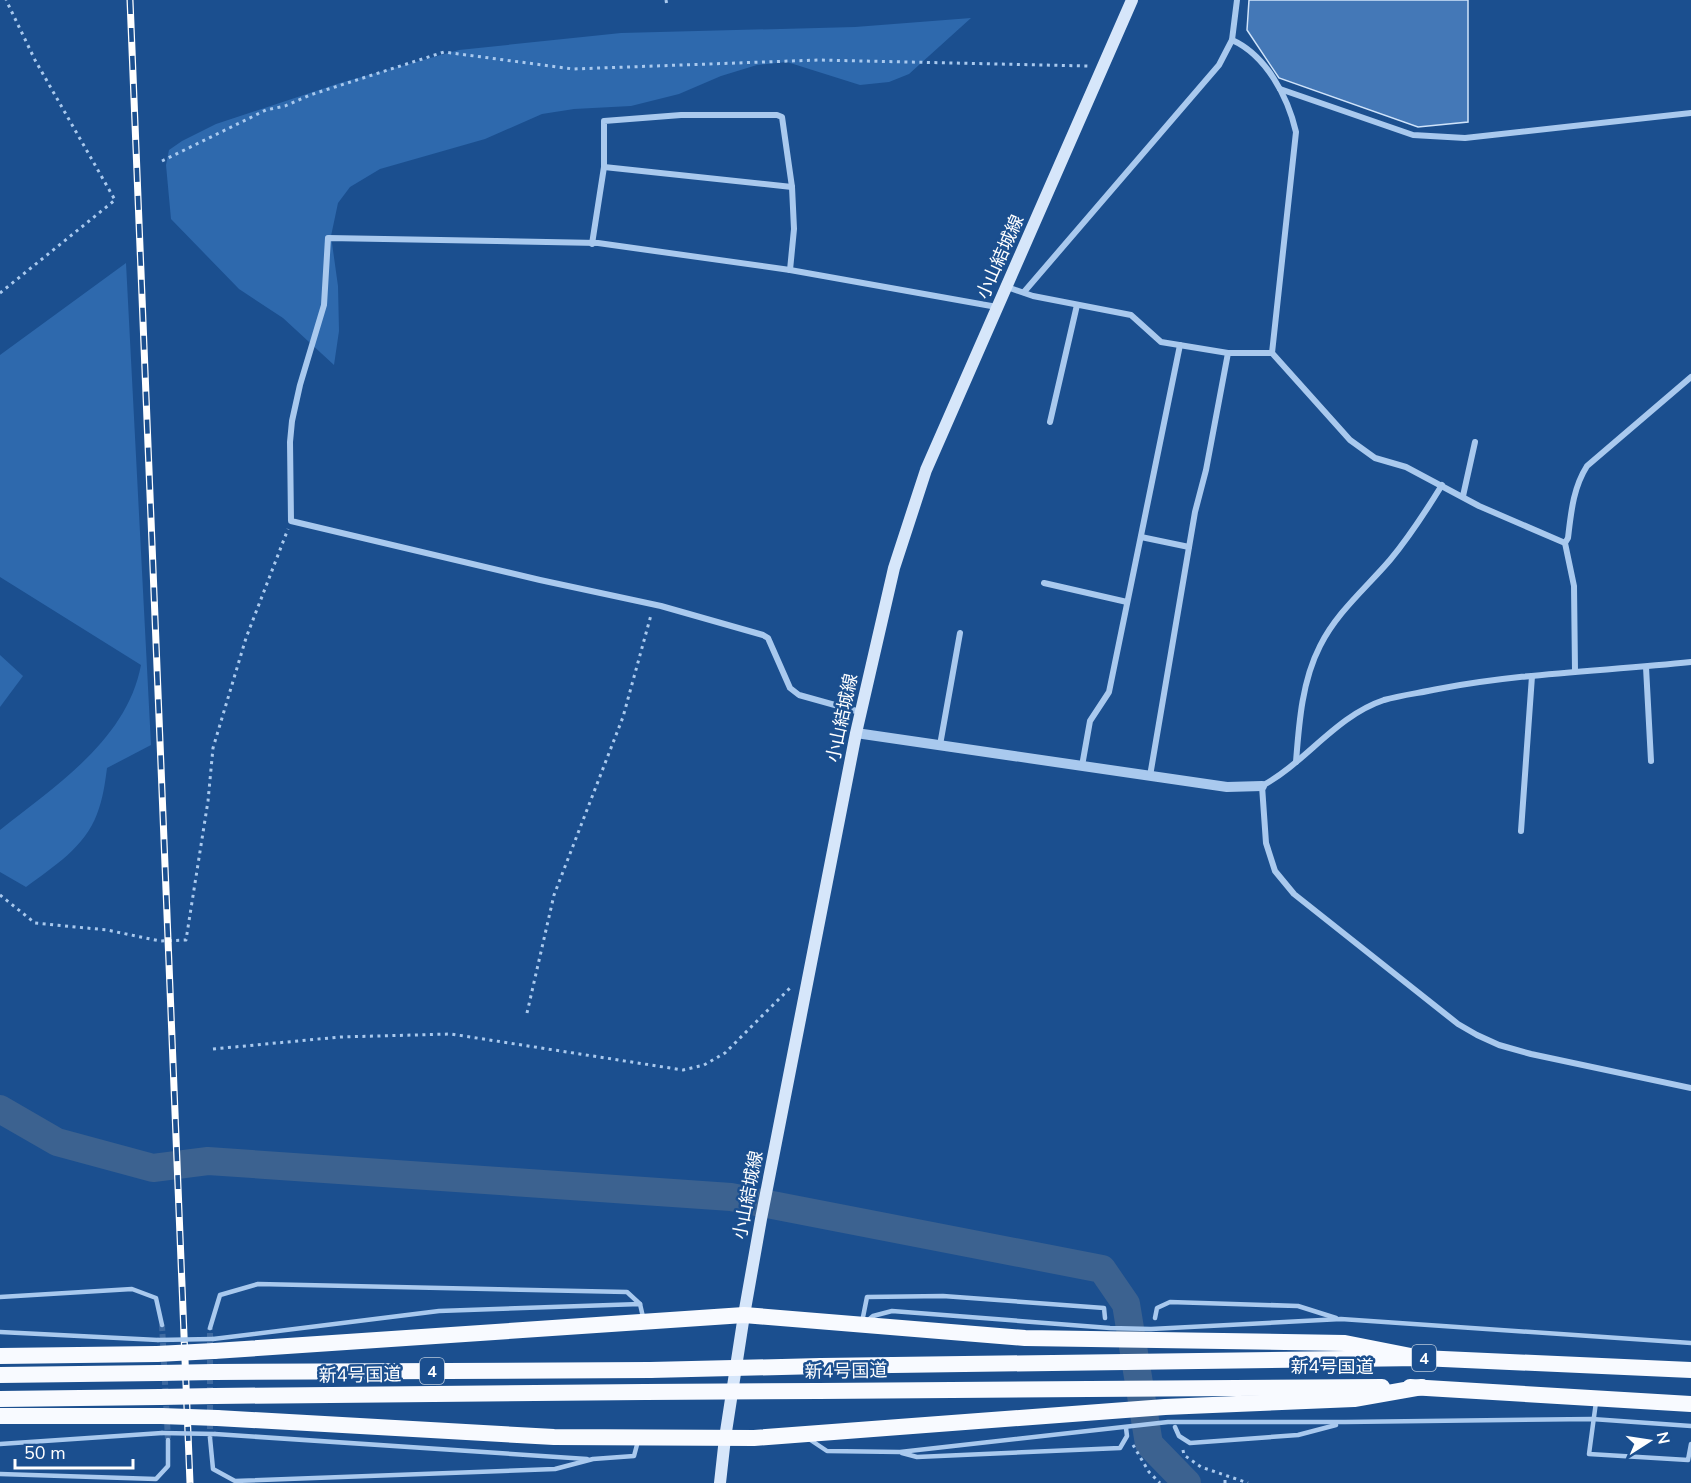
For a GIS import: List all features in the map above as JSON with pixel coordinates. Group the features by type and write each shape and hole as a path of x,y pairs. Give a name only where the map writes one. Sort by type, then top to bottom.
{"highway":[{"path":"0,1356 214,1345 642,1313 744,1315 1025,1338 1112,1334 1345,1343 1421,1358"},
{"name":"新4号国道","path":"0,1375 650,1370 1421,1358 1691,1370"},
{"name":"新4号国道","path":"0,1399 1122,1387 1422,1387 1691,1404"},
{"path":"0,1416 161,1425 554,1437 725,1438 1127,1421 1167,1414 1354,1399 1422,1387"}],"main road":[{"name":"小山結城線","path":"720,1483 744,1315 761,1219 860,712 894,568 926,470 1132,0"}],"street":[{"path":"1024,292 1219,65 1232,40 1237,0"},
{"path":"1232,40 1248,47 1280,89 1296,132 1272,353 1350,440 1376,458 1406,467 1442,484 1479,506 1565,543"},
{"path":"1280,89 1413,135 1464,138 1691,112"},
{"path":"592,244 604,167 604,121 681,115 777,115 782,117 792,187 794,229 790,270"},
{"path":"604,167 792,187"},
{"path":"860,712 813,701 790,688 768,638 763,635 654,604 529,578 291,521 292,421 300,385 324,305 328,238 592,244 790,270 998,307"},
{"path":"1007,287 1033,296 1131,315 1161,342 1228,353 1272,353"},
{"path":"1050,422 1077,305"},
{"path":"1082,766 1090,721 1109,692 1180,345"},
{"path":"1150,776 1195,512 1206,470 1228,353"},
{"path":"1575,671 1574,586 1565,543 1568,538 1573,499 1580,479 1587,466 1691,377"},
{"path":"1463,496 1475,442"},
{"path":"1296,762 1299,722 1307,682 1320,646 1345,609 1417,527 1442,484"},
{"path":"1141,537 1189,547"},
{"path":"1044,583 1127,602"},
{"path":"940,745 960,633"},
{"path":"856,733 1227,787 1263,786 1281,776 1351,716 1384,700 1468,683 1575,671 1691,662"},
{"path":"1646,667 1651,761"},
{"path":"1521,831 1532,676"},
{"path":"1263,786 1266,843 1275,871 1294,894 1458,1024 1499,1045 1691,1088"}],"lane":[{"path":"210,1328 220,1295 258,1284 627,1292 642,1313"},
{"path":"0,1297 132,1290 156,1298 162,1325"},
{"path":"861,1325 867,1298 943,1296 1104,1308 1106,1318"},
{"path":"1155,1318 1156,1308 1170,1302 1298,1306 1341,1319"},
{"path":"214,1345 439,1311 642,1313"},
{"path":"1152,1335 1341,1319 1691,1342"},
{"path":"0,1332 158,1347"},
{"path":"1597,1397 1592,1419 1589,1454 1688,1460 1691,1444"},
{"path":"1167,1414 1345,1422 1592,1419 1691,1426"},
{"path":"802,1434 827,1451 900,1452 1127,1421 1127,1436 1120,1448 917,1458 900,1452"},
{"path":"1175,1427 1179,1436 1190,1443 1287,1436 1345,1422"},
{"path":"0,1444 161,1425"},
{"path":"216,1426 592,1459 634,1456 639,1437"},
{"path":"210,1438 213,1469 235,1481 555,1469 592,1459"},
{"path":"0,1474 156,1479 168,1466 168,1440"}],"path":[{"path":"0,293 115,200 24,40 6,0"},
{"path":"666,0 668,6"},
{"path":"162,161 267,110 285,106 310,94 444,52 573,69 818,60 1102,66"},
{"path":"0,895 35,923 107,930 160,941 186,940 208,801 213,748 246,638 291,521"},
{"path":"527,1013 554,895 623,717 654,604"},
{"path":"213,1049 340,1037 451,1034 683,1070 704,1065 725,1053 811,967"},
{"path":"1127,1436 1149,1472 1160,1483"},
{"path":"1179,1436 1184,1455 1201,1467 1248,1483"},
{"path":"1225,1476 1225,1483"}],"shaded area":[{"path":"971,18 909,74 889,82 860,85 787,62 757,65 721,76 679,94 631,106 574,109 542,114 485,139 380,169 350,187 338,203 331,236 338,286 339,331 334,365 283,318 239,289 171,219 166,165 169,150 182,141 216,124 340,83 459,50 621,33 855,27"},
{"path":"126,263 151,745 107,768 99,808 85,837 47,872 26,887 0,872 0,830 65,778 105,739 121,716 133,692 141,665 0,577 0,355"},
{"path":"0,655 23,676 0,707"}],"building":[{"path":"1249,0 1468,0 1468,122 1418,127 1279,78 1247,30"}],"waterway":[{"path":"0,1109 57,1142 153,1168 208,1161 731,1197 1102,1269 1126,1304 1149,1444 1187,1483"}],"tunnel":[{"path":"162,1325 168,1440"},
{"path":"210,1328 210,1438"}],"railway":[{"path":"130,0 190,1483"}]}
